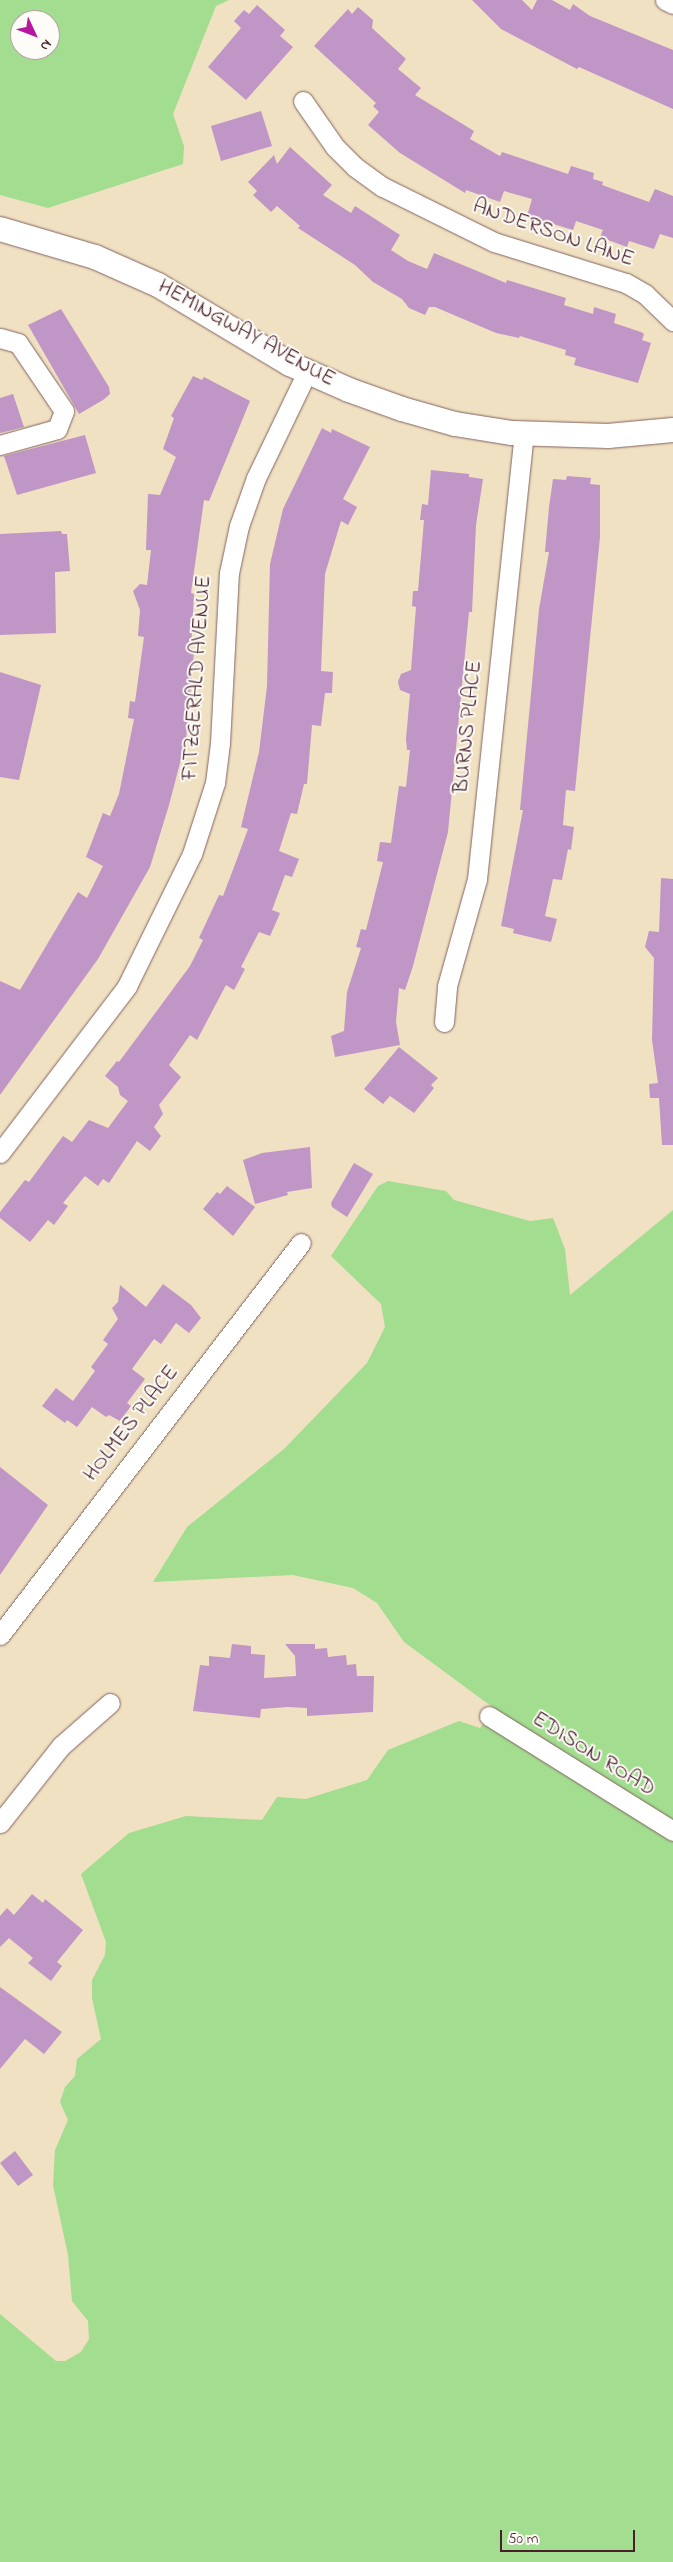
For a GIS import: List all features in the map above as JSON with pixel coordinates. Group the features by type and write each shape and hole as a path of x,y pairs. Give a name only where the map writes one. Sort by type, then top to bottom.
{"main road":[{"name":"HEMINGWAY AVENUE","path":"0,229 95,257 158,285 307,372 402,409 455,424 524,434 608,436 673,430"}],"street":[{"path":"665,0 673,4"},
{"name":"ANDERSON LANE","path":"303,101 335,148 355,167 383,187 494,242 626,283 645,294 673,321"},
{"path":"0,338 18,343 64,411 57,428 0,445"},
{"name":"FITZGERALD AVENUE","path":"0,1153 127,986 192,854 206,819 216,775 229,573 238,526 256,478 307,372"},
{"name":"BURNS PLACE","path":"444,1022 448,986 477,879 524,434"},
{"name":"HOLMES PLACE","path":"0,1635 301,1243"},
{"path":"0,1823 61,1746 110,1703"},
{"name":"EDISON ROAD","path":"490,1716 673,1831"}],"green space":[{"path":"0,0 229,0 216,6 173,114 184,146 183,164 48,208 0,195"},
{"path":"388,1181 446,1191 454,1200 530,1221 553,1218 565,1249 570,1295 673,1210 673,2562 0,2562 0,2314 56,2361 65,2361 81,2352 89,2339 88,2321 72,2301 68,2255 53,2185 55,2150 68,2120 60,2102 65,2087 75,2076 77,2059 101,2039 92,1998 92,1980 105,1955 106,1942 81,1874 129,1833 186,1816 262,1820 277,1797 306,1799 367,1780 388,1750 459,1721 480,1728 495,1709 404,1642 377,1603 353,1588 293,1575 153,1582 187,1527 284,1449 367,1363 385,1327 381,1304 331,1256 378,1186"}],"building":[{"path":"472,0 522,0 532,10 537,0 552,0 570,10 573,4 590,16 673,50 673,109 579,67 577,69 501,29"},
{"path":"257,5 285,30 280,36 293,47 246,100 208,67 241,28 234,21 244,10 249,14"},
{"path":"358,7 373,20 372,28 406,59 398,69 421,88 415,95 474,131 470,139 500,156 502,152 568,174 571,166 594,173 593,179 603,182 602,185 649,202 655,189 673,196 673,238 660,234 654,249 629,241 627,247 600,237 603,230 576,221 573,230 527,216 532,199 504,191 500,202 466,190 465,193 400,153 368,125 379,112 373,106 376,103 314,46 348,9 352,14"},
{"path":"261,111 272,146 221,161 211,126"},
{"path":"290,147 332,185 323,195 351,213 355,206 400,235 391,250 408,261 427,269 434,253 506,283 507,280 566,298 564,305 593,314 594,307 616,314 614,323 641,332 644,334 642,340 651,343 638,383 574,365 576,358 565,355 566,350 520,336 519,338 496,333 435,307 429,307 425,315 409,308 402,299 373,282 355,265 298,228 300,226 277,206 271,212 253,195 257,191 248,182 274,155 277,164"},
{"path":"61,309 109,387 110,394 79,414 28,325"},
{"path":"193,376 202,380 204,377 250,401 209,501 204,500 191,593 194,594 191,650 194,651 186,740 169,805 150,867 98,959 0,1095 0,981 20,990 78,892 87,898 103,866 86,857 103,813 110,816 119,794 134,719 128,718 130,701 135,702 144,637 138,636 140,610 133,591 140,584 147,585 151,550 146,550 148,494 160,495 176,457 163,449 174,418 171,416"},
{"path":"13,394 24,427 0,433 0,398"},
{"path":"322,428 331,433 332,429 370,447 343,499 357,507 348,525 341,521 325,574 321,671 333,672 332,693 325,693 321,726 312,725 307,784 304,784 297,814 291,813 279,851 299,859 292,877 285,875 272,910 280,913 270,936 259,932 241,967 245,969 234,990 226,985 197,1040 190,1035 169,1065 181,1077 159,1105 163,1114 154,1127 161,1136 150,1151 137,1141 109,1183 103,1179 98,1186 85,1176 63,1203 68,1206 54,1225 48,1220 30,1242 0,1218 0,1212 25,1180 29,1182 63,1136 72,1142 89,1120 108,1128 128,1101 120,1095 118,1087 105,1076 117,1061 119,1062 190,966 203,940 199,938 219,895 223,896 248,829 241,827 259,752 267,686 270,564 283,509"},
{"path":"85,435 96,473 17,495 4,456"},
{"path":"431,470 469,474 469,477 483,479 476,525 472,612 469,612 448,832 413,966 405,990 399,988 396,1022 400,1045 335,1057 331,1036 344,1031 347,992 361,948 356,947 361,929 366,930 383,862 377,861 380,842 391,843 399,786 406,787 410,750 407,750 406,739 410,694 400,690 398,682 401,674 411,670 416,607 412,606 413,591 418,591 424,520 420,520 422,504 428,505"},
{"path":"567,476 591,478 590,484 600,485 600,537 575,791 566,790 563,825 574,827 571,850 568,849 562,880 553,879 545,916 557,919 551,942 513,933 514,929 501,926 523,810 520,810 539,609 549,552 545,552 553,479 566,480"},
{"path":"61,531 62,534 67,534 70,571 55,572 56,633 0,635 0,534"},
{"path":"0,672 41,685 19,780 0,777"},
{"path":"661,878 673,879 673,1145 662,1145 659,1098 650,1098 649,1084 658,1083 652,1040 654,958 645,947 649,931 659,932"},
{"path":"399,1047 438,1078 431,1085 434,1088 414,1113 390,1096 383,1104 364,1089"},
{"path":"310,1147 312,1188 287,1192 288,1195 255,1204 243,1160 262,1153"},
{"path":"354,1163 373,1174 347,1217 332,1207 331,1203"},
{"path":"227,1186 255,1207 233,1236 203,1209 217,1192 220,1194"},
{"path":"163,1284 191,1305 201,1318 189,1333 176,1323 161,1344 154,1339 132,1369 145,1379 127,1403 131,1406 120,1421 109,1415 106,1417 92,1407 77,1427 67,1420 65,1423 42,1406 56,1388 73,1401 95,1371 91,1367 108,1344 103,1340 118,1319 112,1308 118,1302 120,1285 146,1307"},
{"path":"0,1467 48,1505 0,1575"},
{"path":"232,1644 251,1646 251,1654 265,1655 264,1678 296,1676 295,1656 285,1644 315,1644 315,1649 327,1648 328,1657 346,1655 347,1665 356,1664 357,1676 374,1676 373,1712 307,1716 307,1708 288,1707 261,1709 260,1718 193,1711 200,1665 209,1666 209,1656 230,1658"},
{"path":"32,1894 43,1903 45,1899 83,1930 57,1962 62,1966 51,1981 28,1963 33,1958 9,1938 0,1947 0,1916 7,1908 14,1915"},
{"path":"0,1987 62,2032 44,2054 25,2039 0,2069"},
{"path":"15,2151 33,2175 18,2186 0,2163"}]}
